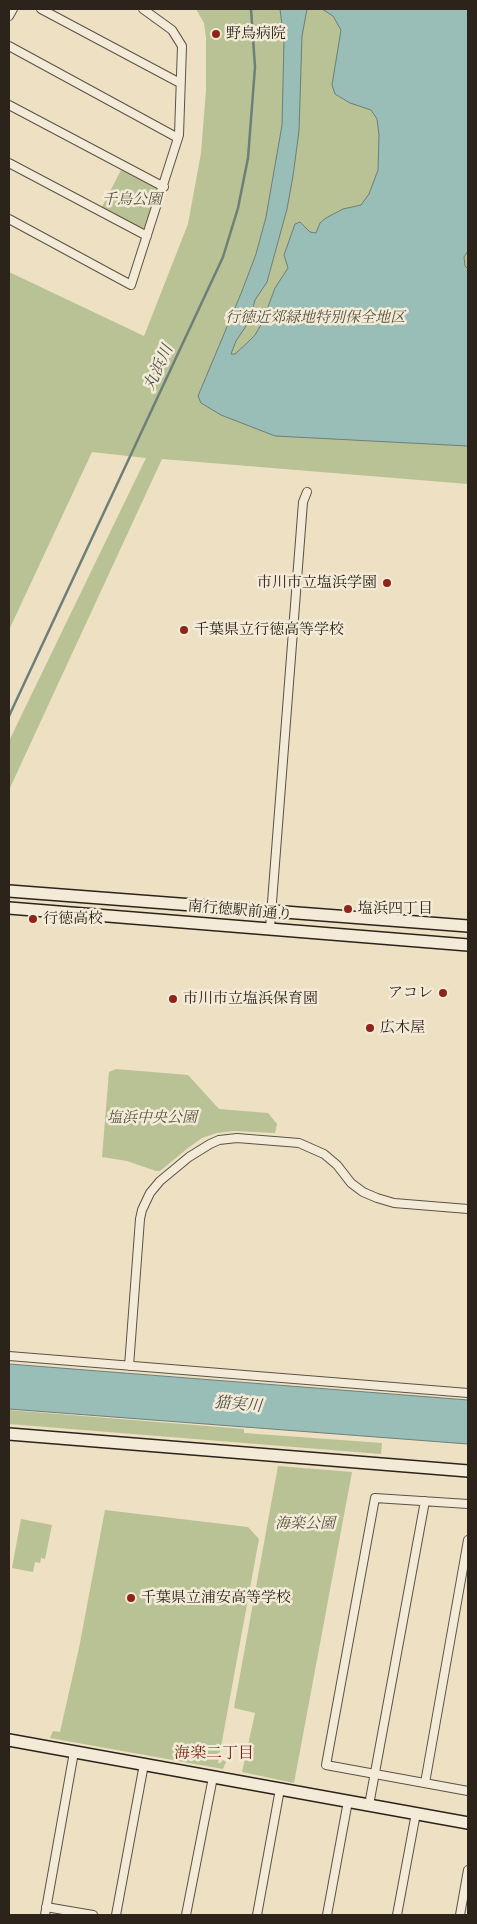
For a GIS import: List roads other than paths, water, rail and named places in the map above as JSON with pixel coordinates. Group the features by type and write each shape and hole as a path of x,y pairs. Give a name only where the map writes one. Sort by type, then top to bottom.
{"street":[{"path":"9,16 13,9"},
{"path":"41,9 180,83"},
{"path":"9,219 131,284 164,187 178,138 182,46 172,30 143,9"},
{"path":"9,46 178,138"},
{"path":"9,104 164,187"},
{"path":"9,163 148,236"},
{"path":"270,928 303,502 307,492"},
{"name":"南行徳駅前通り","path":"9,891 468,926"},
{"name":"南行徳駅前通り","path":"9,908 468,945"},
{"path":"129,1366 142,1210 155,1186 189,1157 210,1144 219,1140 237,1138 299,1143 324,1154 337,1165 351,1183 363,1192 377,1198 394,1202 468,1209"},
{"path":"9,1356 468,1393"},
{"path":"9,1434 468,1471"},
{"path":"468,1504 375,1498 326,1765 468,1791"},
{"path":"369,1805 424,1501"},
{"path":"425,1783 468,1540"},
{"path":"9,1740 468,1823"},
{"path":"74,1752 46,1911 93,1915"},
{"path":"116,1915 144,1764"},
{"path":"186,1915 212,1777"},
{"path":"257,1915 280,1789"},
{"path":"327,1915 348,1801"},
{"path":"397,1915 416,1814"},
{"path":"460,1915 468,1870"}],"water":[{"path":"280,9 307,9 302,36 299,131 293,176 287,209 267,282 255,300 250,320 236,341 231,354 235,354 255,335 262,323 275,288 288,268 284,255 295,224 300,222 310,232 316,233 320,223 326,218 343,209 361,205 369,194 378,170 379,135 377,119 371,110 350,103 335,94 332,85 341,30 333,16 322,9 468,9 468,251 464,257 465,266 468,269 468,446 275,436 221,415 201,403 198,396 242,291 256,254 266,217 282,125 284,41"},
{"name":"猫実川","path":"9,1364 468,1400 468,1444 9,1409"}],"waterway":[{"name":"丸浜川","path":"9,716 223,257 238,208 248,158 255,67 251,9"}],"place":[{"name":"野鳥病院","path":"216,34"},
{"name":"市川市立塩浜学園","path":"387,583"},
{"name":"千葉県立行徳高等学校","path":"184,630"},
{"name":"塩浜四丁目","path":"348,909"},
{"name":"行徳高校","path":"33,919"},
{"name":"アコレ","path":"443,993"},
{"name":"市川市立塩浜保育園","path":"173,999"},
{"name":"広木屋","path":"370,1028"},
{"name":"千葉県立浦安高等学校","path":"131,1598"}],"district":[{"name":"海楽二丁目","path":"214,1754"}],"park label":[{"name":"千鳥公園","path":"132,200"},
{"name":"行徳近郊緑地特別保全地区","path":"315,318"},
{"name":"塩浜中央公園","path":"152,1118"},
{"name":"海楽公園","path":"305,1524"}]}
